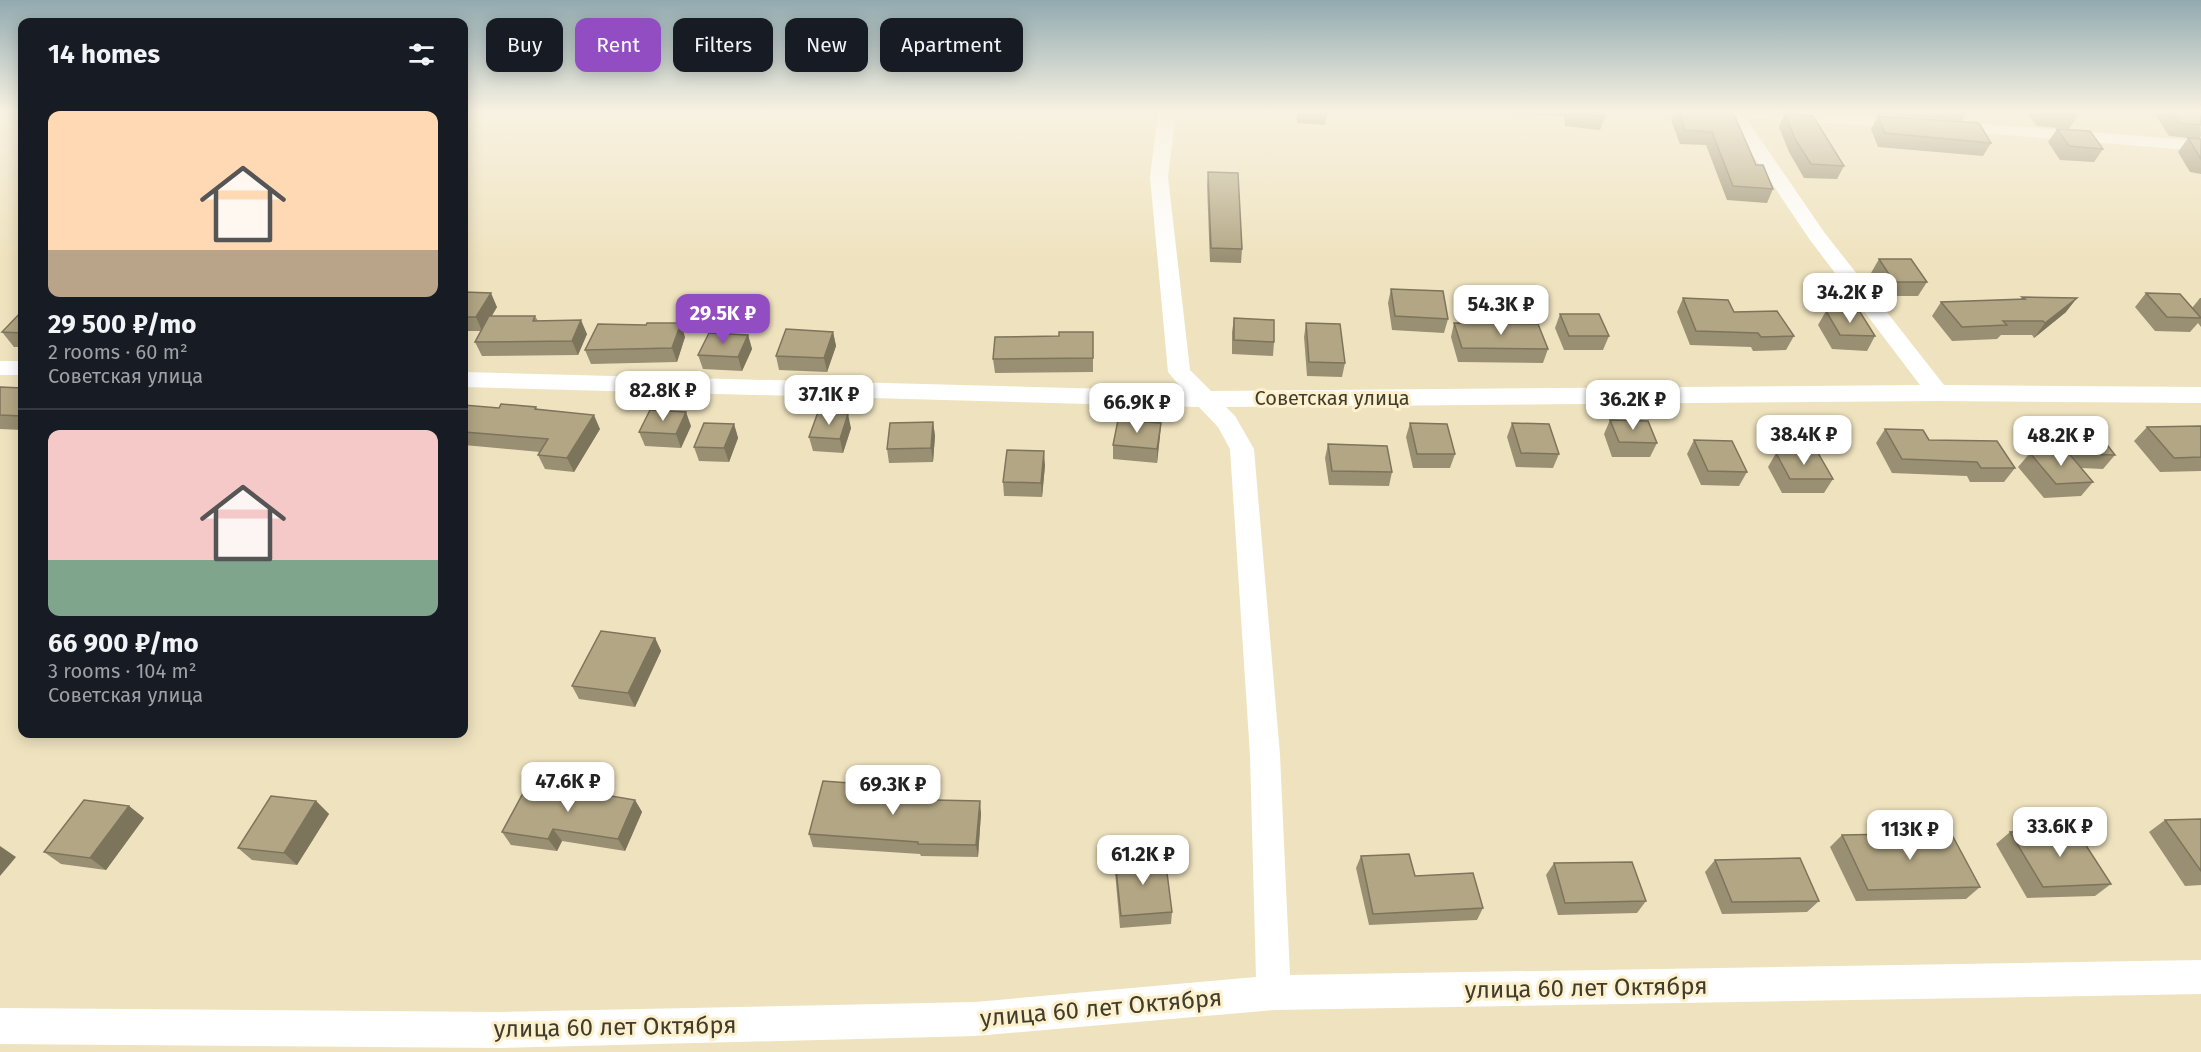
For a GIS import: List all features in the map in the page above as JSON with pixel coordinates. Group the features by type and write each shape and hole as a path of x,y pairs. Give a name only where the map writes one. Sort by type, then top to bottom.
{"street":[{"path":"1162,161 1160,177 1179,372 1227,422 1242,449 1265,755 1274,993"},
{"path":"1763,161 1817,236 1938,393"},
{"path":"0,368 18,368"},
{"name":"Советская улица","path":"468,380 1204,399 1938,393 2201,395"},
{"name":"улица 60 лет Октября","path":"0,1026 497,1041 975,1019 1274,993 2201,976"}],"building":[{"path":"1723,161 1754,161 1756,165 1763,165 1773,189 1733,186"},
{"path":"1809,161 1841,161 1844,166 1811,164"},
{"path":"1208,172 1238,173 1242,249 1211,248"},
{"path":"1879,259 1911,259 1927,282 1894,282"},
{"path":"1391,289 1443,291 1448,319 1395,316"},
{"path":"468,292 491,293 476,317 468,317"},
{"path":"2146,293 2180,294 2201,318 2167,317"},
{"path":"2022,297 2077,298 2045,323 2043,321 2003,321 2007,325 1962,327 1941,302 2025,299"},
{"path":"1683,298 1728,300 1734,312 1777,311 1794,336 1761,337 1758,333 1696,331"},
{"path":"1826,311 1860,312 1875,336 1840,335"},
{"path":"1560,314 1599,314 1609,336 1569,336"},
{"path":"18,315 18,333 2,332"},
{"path":"489,316 535,316 533,321 581,320 572,341 475,342"},
{"path":"1234,318 1274,320 1274,342 1234,340"},
{"path":"647,323 681,323 672,348 585,350 598,324 646,325"},
{"path":"1306,323 1340,324 1345,363 1309,362"},
{"path":"1454,323 1538,324 1548,349 1462,348"},
{"path":"786,329 833,332 824,358 776,356"},
{"path":"1059,332 1093,332 1093,358 993,359 995,337 1059,336"},
{"path":"709,333 748,335 738,357 698,355"},
{"path":"0,387 18,388 18,416 0,415"},
{"path":"501,404 594,415 567,458 538,455 548,439 468,432 468,405 499,408"},
{"path":"650,410 686,412 676,434 639,432"},
{"path":"818,412 848,414 840,439 809,437"},
{"path":"1118,420 1161,423 1157,449 1113,445"},
{"path":"1610,420 1648,421 1657,443 1619,442"},
{"path":"933,422 931,448 887,449 890,423"},
{"path":"704,423 734,424 724,448 694,447"},
{"path":"1410,423 1447,424 1455,454 1417,454"},
{"path":"1512,423 1549,424 1559,454 1521,453"},
{"path":"2201,426 2201,457 2174,458 2147,427"},
{"path":"2062,427 2094,428 2115,455 2081,454"},
{"path":"1885,429 1923,430 1929,440 1997,441 2015,468 1981,468 1977,462 1902,459"},
{"path":"1694,440 1732,441 1747,472 1708,471"},
{"path":"1328,444 1387,446 1392,472 1332,471"},
{"path":"1007,450 1044,451 1041,483 1003,482"},
{"path":"2066,450 2093,482 2056,484 2030,453"},
{"path":"1776,453 1818,453 1833,479 1790,479"},
{"path":"601,631 655,638 628,693 572,686"},
{"path":"823,781 890,786 888,799 980,801 976,845 918,844 918,842 809,834"},
{"path":"529,782 635,800 618,839 553,829 548,839 502,832"},
{"path":"271,796 316,801 284,853 238,848"},
{"path":"84,800 129,806 90,858 44,852"},
{"path":"2201,819 2201,871 2165,820"},
{"path":"2076,830 2111,884 2043,887 2010,832"},
{"path":"1951,833 1980,887 1868,890 1842,835"},
{"path":"1409,854 1415,876 1473,873 1483,908 1373,914 1361,856"},
{"path":"1165,857 1172,912 1121,916 1115,860"},
{"path":"1800,858 1819,901 1732,902 1715,860"},
{"path":"1632,862 1646,901 1565,903 1554,863"}]}
